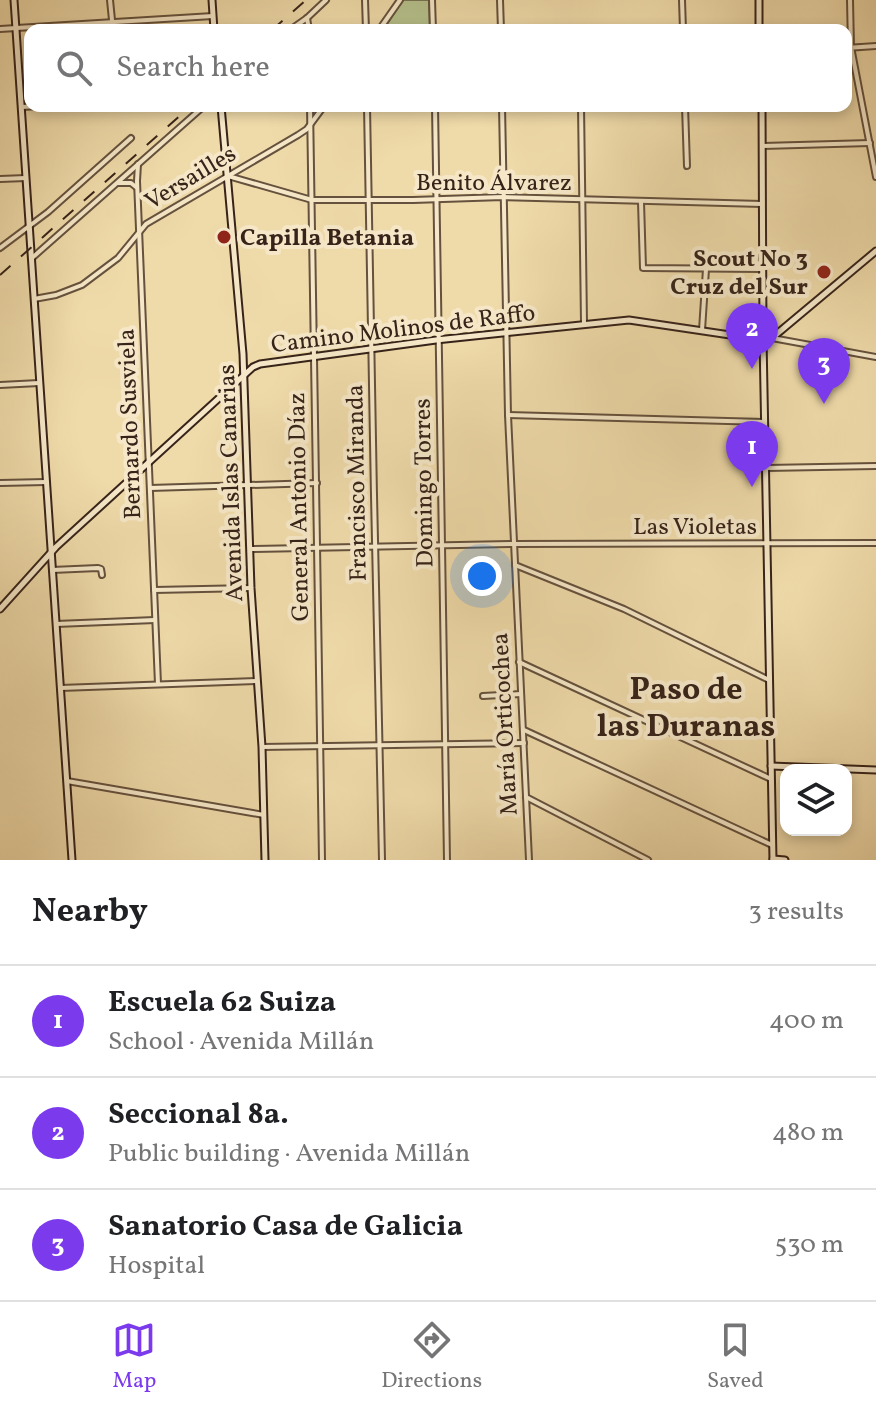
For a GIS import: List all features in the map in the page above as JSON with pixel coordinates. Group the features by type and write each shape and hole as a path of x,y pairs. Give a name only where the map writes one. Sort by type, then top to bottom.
{"street":[{"path":"14,0 72,860"},
{"path":"110,0 112,23"},
{"path":"212,0 214,24"},
{"path":"298,24 326,0"},
{"path":"365,0 366,24"},
{"path":"383,24 400,0"},
{"path":"432,0 433,24"},
{"path":"500,0 501,24"},
{"path":"682,0 683,24"},
{"path":"759,0 759,24"},
{"path":"850,0 850,24"},
{"path":"88,24 213,16"},
{"path":"307,18 308,24"},
{"path":"0,29 24,27"},
{"path":"852,48 876,46"},
{"path":"852,62 876,177"},
{"path":"32,258 197,112"},
{"name":"Avenida Islas Canarias","path":"222,112 243,374 265,860"},
{"name":"General Antonio Díaz","path":"310,112 322,860"},
{"name":"Versailles","path":"34,299 56,295 92,279 118,258 146,224 298,135 320,112"},
{"name":"Francisco Miranda","path":"367,112 382,860"},
{"name":"Domingo Torres","path":"435,112 447,860"},
{"name":"María Orticochea","path":"502,112 508,415 529,860"},
{"path":"581,112 584,323"},
{"path":"685,112 687,166"},
{"path":"762,112 772,845 773,860 785,860"},
{"path":"0,248 29,228 131,138"},
{"path":"763,146 870,143"},
{"name":"Bernardo Susviela","path":"138,164 158,684"},
{"name":"Benito Álvarez","path":"228,176 312,200 503,197 763,204"},
{"path":"0,179 26,178"},
{"path":"116,183 131,183 137,187"},
{"path":"641,202 643,268 763,269"},
{"path":"772,338 876,251"},
{"path":"702,330 706,269"},
{"name":"Camino Molinos de Raffo","path":"0,609 51,552 243,374 260,364 506,332 629,320 772,338"},
{"path":"772,338 876,357"},
{"path":"0,385 39,383"},
{"path":"508,415 765,422"},
{"path":"766,468 876,466"},
{"path":"0,483 46,482"},
{"path":"150,488 317,483"},
{"name":"Las Violetas","path":"250,549 514,544 876,543"},
{"path":"515,565 624,609 769,680"},
{"path":"52,570 98,568 102,575"},
{"path":"154,590 251,588"},
{"path":"56,624 155,620"},
{"path":"519,662 771,779"},
{"path":"60,688 257,681"},
{"path":"483,696 521,694"},
{"path":"523,730 772,845"},
{"path":"262,747 524,743"},
{"path":"771,766 876,770"},
{"path":"67,781 264,815"},
{"path":"526,797 647,860"}],"green space":[{"path":"403,0 429,0 430,24 387,24"}],"railway":[{"path":"279,24 306,0"},
{"path":"0,275 184,112"}],"place":[{"name":"Capilla Betania","path":"224,237"},
{"name":"Scout No 3 Cruz del Sur","path":"824,272"},
{"name":"Seccional 8a.","path":"752,369"},
{"name":"Sanatorio Casa de Galicia","path":"824,404"},
{"name":"Escuela 62 Suiza","path":"752,487"}],"district":[{"name":"Paso de las Duranas","path":"686,706"}]}
